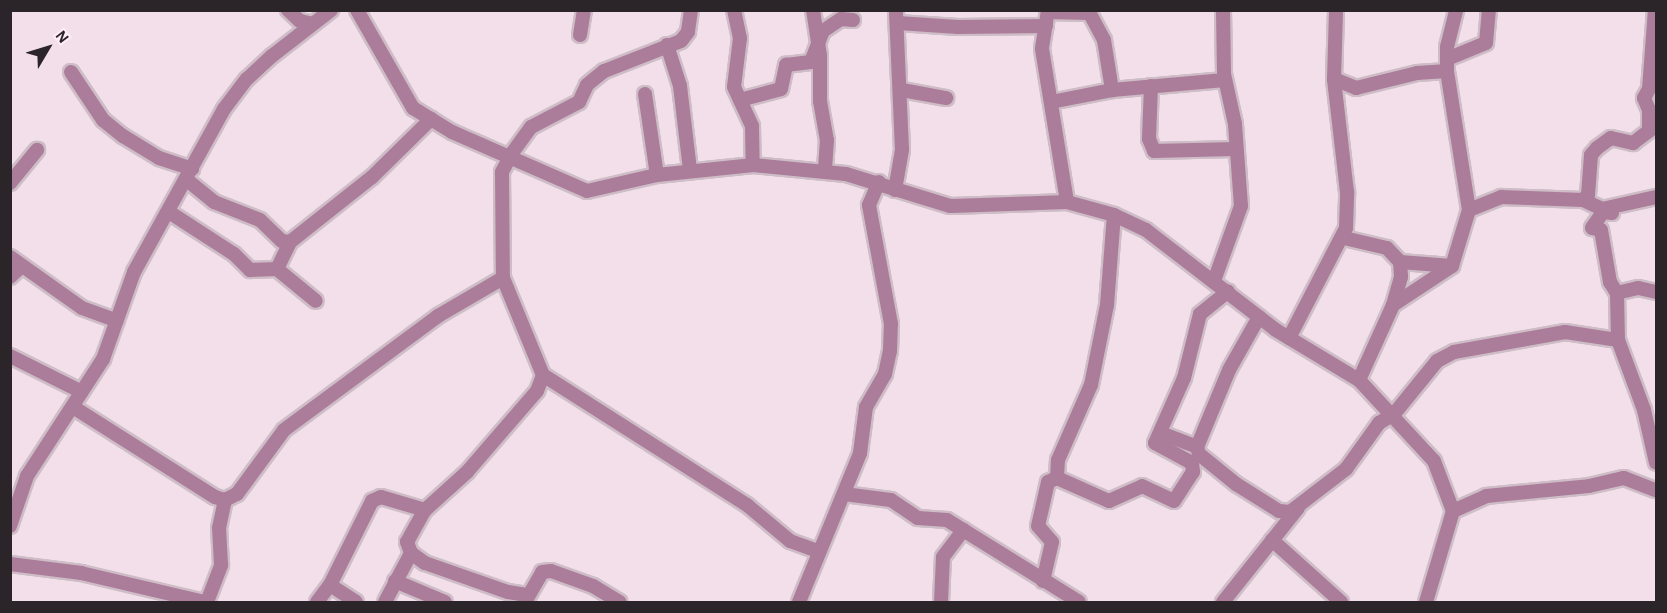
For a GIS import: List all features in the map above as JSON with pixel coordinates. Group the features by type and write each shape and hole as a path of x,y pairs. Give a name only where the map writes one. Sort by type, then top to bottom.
{"street":[{"path":"288,10 300,21 313,24"},
{"path":"10,526 24,486 103,359 134,272 225,110 247,79 331,10"},
{"path":"357,10 398,87 413,108 557,180 587,191 657,175 753,165 825,172 879,182 895,190 950,206 1067,202 1114,215 1146,230 1259,317 1359,380 1394,414 1434,461 1453,511 1426,603"},
{"path":"580,35 584,10"},
{"path":"691,10 688,32 681,41 604,72 587,85 579,102 531,127 511,155 502,172 503,278 548,379 747,505 790,541 817,551"},
{"path":"734,10 740,38 734,87 752,126 753,165"},
{"path":"813,10 818,41 820,101 827,140 825,172"},
{"path":"1214,281 1241,206 1235,149 1235,124 1226,80 1223,10"},
{"path":"1289,338 1344,238 1347,192 1334,79 1336,10"},
{"path":"1393,305 1452,266 1469,210 1447,65 1456,10"},
{"path":"1334,79 1356,88 1447,65 1486,43 1490,10"},
{"path":"1583,200 1588,195 1591,155 1597,148 1611,138 1633,143 1649,131 1649,110 1644,98 1649,89 1650,46 1655,10"},
{"path":"895,190 902,150 902,90 897,17 958,27 1088,12 1104,40 1112,90"},
{"path":"1047,16 1042,49 1067,202"},
{"path":"740,100 781,89 786,65 811,62 818,41 832,23 853,20"},
{"path":"667,45 680,86 690,170"},
{"path":"1650,46 1656,61"},
{"path":"71,72 103,120 116,131 190,175 214,202 260,220 282,241 290,242"},
{"path":"1051,102 1112,90 1226,80"},
{"path":"1151,86 1149,139 1154,151 1235,149"},
{"path":"902,90 946,98"},
{"path":"645,94 657,175"},
{"path":"277,269 290,242 372,177 431,119"},
{"path":"10,183 37,150"},
{"path":"799,603 817,551 844,494 860,453 866,407 885,374 890,351 891,324 869,205 879,182"},
{"path":"1656,196 1611,214 1603,212 1592,228 1600,230 1610,282 1617,293 1618,340 1644,410 1656,463"},
{"path":"1469,210 1501,197 1583,200 1602,209 1630,205"},
{"path":"169,212 234,254 250,270 277,269 316,301"},
{"path":"1057,478 1058,460 1091,385 1107,305 1114,215"},
{"path":"1344,238 1388,248 1400,262 1401,277 1393,305 1359,380"},
{"path":"10,278 16,262 82,308 117,321"},
{"path":"1400,262 1452,266"},
{"path":"225,500 237,494 284,430 438,316 503,278"},
{"path":"1617,293 1638,288 1656,292"},
{"path":"1043,581 1052,542 1038,526 1048,482 1057,478 1109,501 1142,486 1174,501 1193,472 1192,463 1155,443 1184,378 1200,314 1228,291"},
{"path":"1259,317 1229,370 1197,447 1199,454 1236,484 1279,511 1290,513 1346,469 1371,431 1394,414 1437,362 1454,352 1564,332 1618,340"},
{"path":"10,356 82,392"},
{"path":"385,603 425,510 467,471 548,379"},
{"path":"73,407 205,491 225,500"},
{"path":"1161,433 1197,447"},
{"path":"1453,511 1486,495 1589,486 1624,478 1656,490"},
{"path":"10,480 24,486"},
{"path":"844,494 891,500 918,518 947,520 1079,603"},
{"path":"317,603 330,585 372,501 381,497 425,510"},
{"path":"10,564 48,566 185,600 206,603 221,565 219,528 225,500"},
{"path":"1223,603 1299,507"},
{"path":"941,603 943,557 963,530"},
{"path":"1272,540 1341,603"},
{"path":"409,548 425,563 526,598 542,572 551,571 593,586 620,603"},
{"path":"395,581 445,603"},
{"path":"330,585 356,603"}]}
